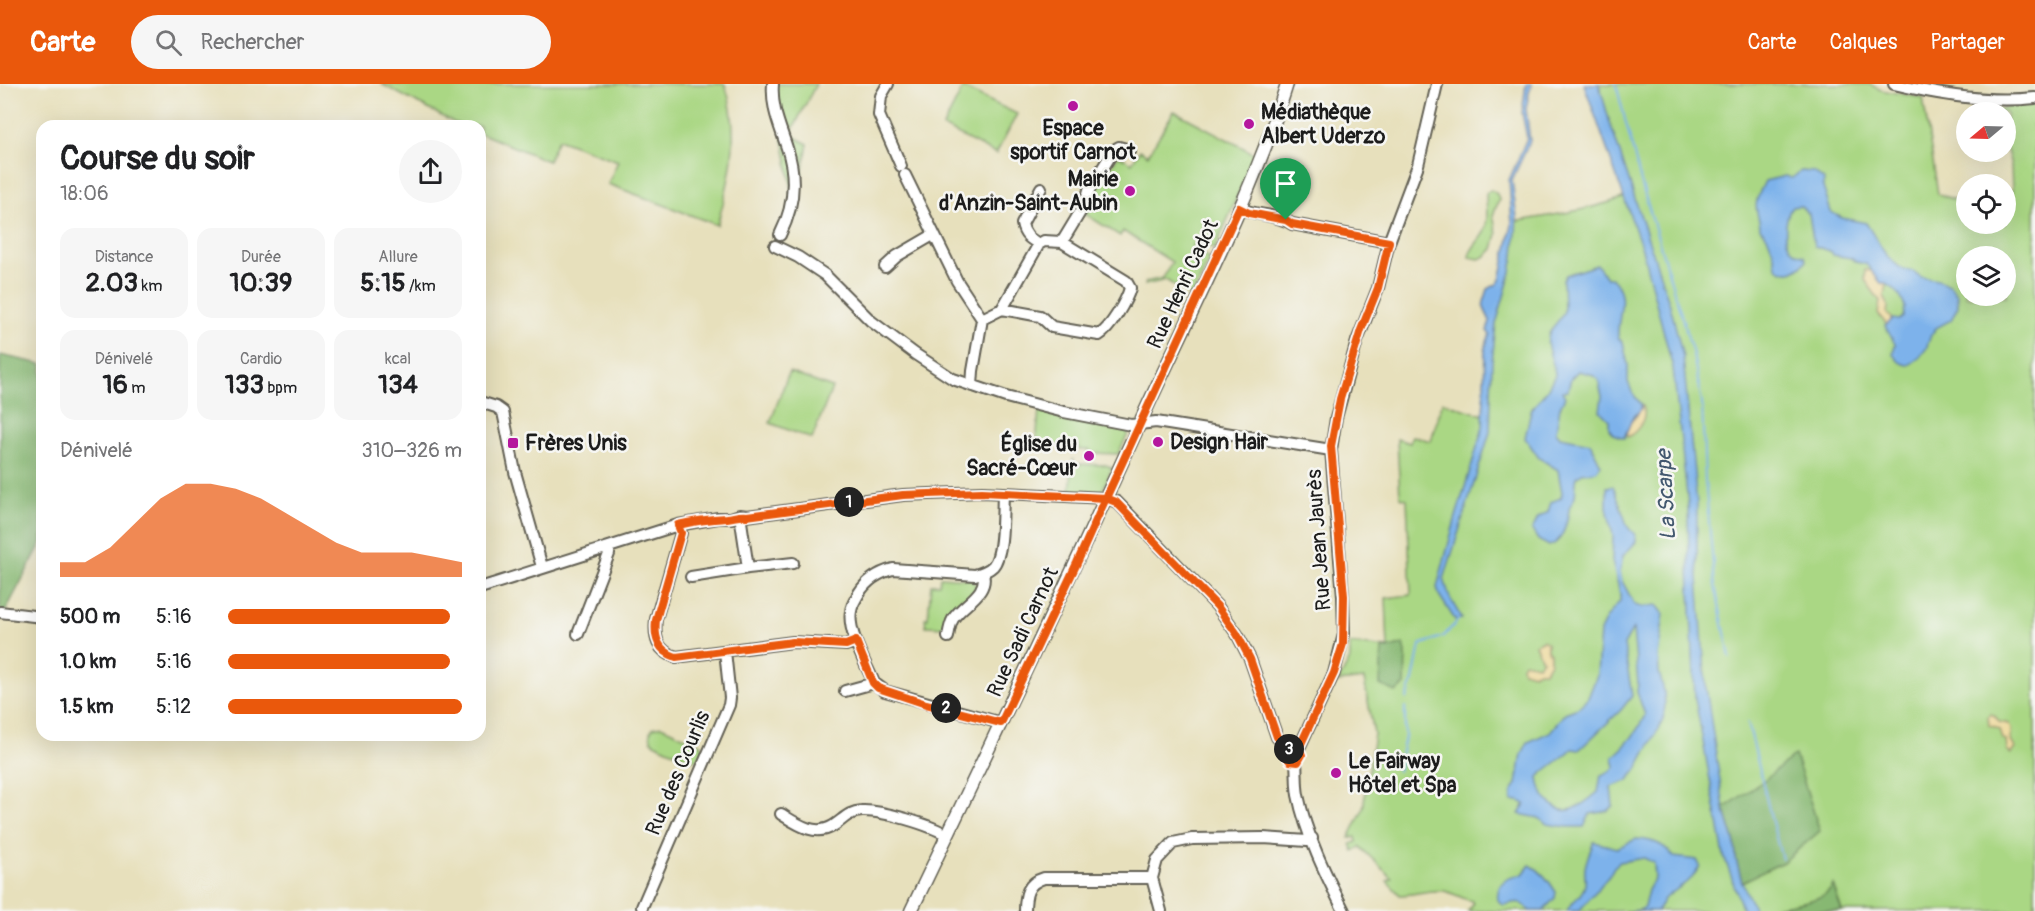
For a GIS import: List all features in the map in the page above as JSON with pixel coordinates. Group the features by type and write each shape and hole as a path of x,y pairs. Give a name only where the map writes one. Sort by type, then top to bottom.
{"main road":[{"name":"Rue Henri Cadot","path":"1106,498 1239,208 1276,118 1286,84"},
{"name":"Rue Sadi Carnot","path":"911,911 1106,498"}],"street":[{"path":"773,84 774,107 793,172 791,203 780,235"},
{"path":"888,84 881,96 879,115 933,235 957,281 982,319 972,386"},
{"name":"Rue Jean Jaurès","path":"1312,838 1299,796 1296,762 1302,758 1302,753 1294,749 1334,673 1344,634 1344,596 1331,450 1340,399 1361,330 1378,288 1389,242 1418,165 1437,84"},
{"path":"1894,84 1952,95 2012,100 2035,98"},
{"path":"1995,98 2035,90"},
{"path":"1062,242 1085,204 1089,190 1114,150 1119,147 1130,150"},
{"path":"1039,244 1023,230 1022,220 1041,188"},
{"path":"1239,208 1249,213 1286,220 1292,224 1389,242"},
{"path":"885,267 897,256 933,235"},
{"path":"982,319 1002,309 1039,244 1044,241 1062,242 1126,281 1130,288 1107,329 1099,335 1052,327 1040,316 1002,309"},
{"path":"775,246 798,257 825,275 872,321 915,354 953,379 972,386 1064,412 1131,425 1156,423 1331,450"},
{"path":"486,404 503,412 515,472 542,567"},
{"path":"486,586 678,525 718,518 903,495 982,492 1106,498 1116,502 1217,606 1237,634 1250,659 1277,737 1294,749"},
{"path":"1001,723 885,691 873,683 850,622 852,604 862,589 882,572 893,569 952,574 983,573 992,567 999,549 1003,494"},
{"path":"740,515 748,568"},
{"path":"678,525 681,533 655,629 658,643 666,654 676,657 793,642 846,645 856,641"},
{"path":"578,634 609,554 609,547"},
{"path":"691,577 793,563"},
{"path":"948,637 954,617 982,589 985,580 983,573"},
{"path":"0,612 36,616"},
{"name":"Rue des Courlis","path":"642,907 729,705 724,651"},
{"path":"845,691 873,683"},
{"path":"782,814 798,825 820,831 833,826 844,816 861,811 874,812 930,825 947,835"},
{"path":"1161,911 1152,878 1157,860 1173,843 1191,839 1263,838 1307,841 1312,838 1344,911"},
{"path":"1025,911 1028,888 1037,880 1044,878 1152,878"}],"green space":[{"path":"381,84 725,84 730,102 733,138 730,173 717,225 608,184 618,161 558,139 548,161 486,135 486,120 449,120"},
{"path":"773,84 816,84 790,135 808,144 798,193 793,194"},
{"path":"1591,84 1869,84 1881,90 1923,98 1938,194 1956,200 1956,234 2016,234 2016,174 2011,174 2010,162 2016,162 2016,105 2035,101 2035,123 2033,124 2035,133 2035,911 1842,911 1834,887 1821,897 1757,911 1468,911 1473,904 1472,901 1444,891 1400,895 1387,881 1392,878 1360,847 1354,851 1351,844 1357,842 1356,837 1349,838 1363,809 1374,734 1364,679 1338,682 1350,659 1350,644 1388,648 1386,598 1411,595 1407,499 1400,497 1397,439 1410,443 1412,436 1431,441 1442,402 1483,415 1501,287 1514,222 1586,209 1628,196"},
{"path":"963,88 1017,114 996,154 943,127"},
{"path":"1174,111 1255,154 1215,249 1205,245 1192,245 1198,253 1210,259 1192,297 1166,280 1145,285 1146,282 1163,278 1172,262 1123,231 1120,236 1085,214 1092,196 1118,155 1132,163 1140,150 1148,155"},
{"path":"1491,190 1497,194 1499,200 1493,215 1497,234 1493,249 1479,259 1469,257 1486,227 1486,193"},
{"path":"0,355 36,363 36,553 5,612 0,612"},
{"path":"789,372 832,388 812,439 770,423"},
{"path":"1039,410 1125,428 1128,434 1118,454 1092,453 1089,450 1079,450 1079,447 1036,444"},
{"path":"1073,459 1074,464 1106,465 1112,468 1103,489 1098,493 1070,491"},
{"path":"940,577 971,579 976,588 946,627 926,626 925,618 928,618 931,584 939,584"},
{"path":"1403,644 1406,652 1405,685 1396,692 1380,685 1382,648 1388,649"},
{"path":"661,726 701,744 705,749 702,758 692,760 654,743 650,732 653,728"},
{"path":"1795,755 1820,831 1783,862 1742,882 1735,844 1724,808"},
{"path":"1833,885 1842,911 1757,911 1811,900 1829,891"}],"sand":[{"path":"1865,270 1872,271 1881,283 1886,284 1884,296 1888,305 1887,314 1893,319 1887,325 1878,314 1880,301 1865,280"},
{"path":"1641,406 1644,411 1643,420 1628,437 1626,435 1629,424"},
{"path":"1543,640 1547,643 1547,650 1550,653 1550,662 1545,671 1533,674 1523,671 1524,662 1538,665 1542,660 1535,644"},
{"path":"1991,714 1999,722 2009,724 2011,741 2015,748 2011,754 2007,751 2006,740 2002,739 1999,729 1989,725 1988,717"}],"water":[{"path":"1526,84 1532,84 1526,109 1530,141 1512,180 1517,218 1514,256 1496,324 1492,362 1490,432 1444,579 1450,598 1462,619 1455,620 1439,595 1437,587 1483,427 1485,347 1490,334 1487,331 1490,321 1484,303 1488,289 1500,280 1512,225 1509,180 1527,138 1522,113"},
{"path":"1584,84 1599,84 1670,305 1683,357 1697,504 1697,563 1706,687 1724,808 1735,844 1742,882 1755,911 1743,911 1724,856 1695,698 1688,505 1673,368 1642,249"},
{"path":"1801,171 1813,172 1824,180 1823,187 1831,212 1842,218 1866,223 1886,255 1898,266 1913,271 1921,277 1950,285 1956,294 1956,306 1958,306 1951,320 1936,328 1926,349 1909,365 1901,363 1894,356 1895,344 1885,326 1893,319 1899,320 1903,317 1905,307 1899,295 1890,286 1881,283 1866,264 1856,262 1851,258 1833,255 1830,251 1814,246 1809,214 1800,206 1792,207 1790,211 1786,236 1792,249 1805,256 1806,261 1792,272 1784,272 1776,267 1769,241 1760,228 1756,208 1757,200 1765,181 1785,176 1792,178"},
{"path":"1597,265 1607,278 1611,278 1617,284 1620,291 1618,338 1623,342 1628,365 1628,382 1633,394 1641,404 1641,409 1632,419 1624,438 1613,434 1609,429 1609,420 1600,411 1602,396 1598,379 1591,374 1578,371 1571,378 1568,390 1562,391 1565,397 1560,407 1556,432 1560,437 1590,443 1601,465 1596,471 1582,473 1577,477 1575,496 1569,508 1564,532 1558,541 1549,546 1538,540 1532,530 1538,518 1548,512 1551,502 1561,498 1558,470 1539,458 1525,438 1531,410 1547,390 1555,375 1547,342 1550,332 1564,311 1563,280 1566,275"},
{"path":"1613,486 1627,525 1636,538 1636,542 1623,556 1620,572 1622,581 1635,605 1642,607 1657,605 1664,614 1658,656 1665,705 1663,720 1636,771 1627,781 1611,787 1613,806 1608,811 1590,814 1584,827 1567,827 1547,824 1539,818 1519,814 1525,804 1512,801 1512,791 1517,784 1522,754 1528,742 1550,732 1565,713 1578,708 1588,698 1597,675 1600,631 1607,617 1620,601 1612,561 1613,536 1607,507 1607,487","holes":["1633,629 1637,692 1645,715 1631,738 1613,757 1615,767 1601,775 1598,792 1573,809 1566,810 1554,806 1541,790 1538,777 1572,749 1579,750 1621,710 1632,696 1624,645"]},
{"path":"1636,839 1658,844 1674,857 1697,860 1700,866 1692,878 1664,899 1657,911 1630,911 1644,907 1648,890 1655,878 1654,863 1644,858 1620,862 1579,911 1567,911 1584,888 1585,867 1594,842 1617,848"},
{"path":"1530,865 1551,884 1556,892 1555,898 1543,911 1530,911 1518,902 1503,905 1498,898 1501,884 1507,879 1523,874"}],"waterway":[{"path":"1616,84 1641,182 1693,354 1702,403 1705,480 1715,586 1730,657"},
{"path":"1407,699 1420,645 1444,636 1458,620 1457,618"},
{"path":"1398,771 1405,737 1405,707"},
{"path":"1748,723 1782,859"}],"place":[{"name":"Espace sportif Carnot","path":"1073,106"},
{"name":"Médiathèque Albert Uderzo","path":"1249,124"},
{"name":"Mairie d'Anzin-Saint-Aubin","path":"1130,191"},
{"name":"Design Hair","path":"1158,442"},
{"name":"Frères Unis","path":"513,443"},
{"name":"Église du Sacré-Cœur","path":"1089,456"},
{"name":"Le Fairway Hôtel et Spa","path":"1336,773"}],"route":[{"path":"1286,220 1249,213 1239,208 1106,498 982,492 903,495 678,525 681,533 656,620 655,629 661,649 666,654 676,657 793,642 846,645 856,641 873,683 878,688 926,704 1001,723 1106,498 1115,501 1207,593 1217,606 1237,634 1250,659 1277,737 1289,749 1287,757 1290,761 1298,762 1302,755 1299,748 1334,673 1343,644 1344,596 1331,446 1340,399 1357,341 1378,288 1389,242 1292,224 1286,220"}],"water label":[{"name":"La Scarpe","path":"1666,495"}]}
